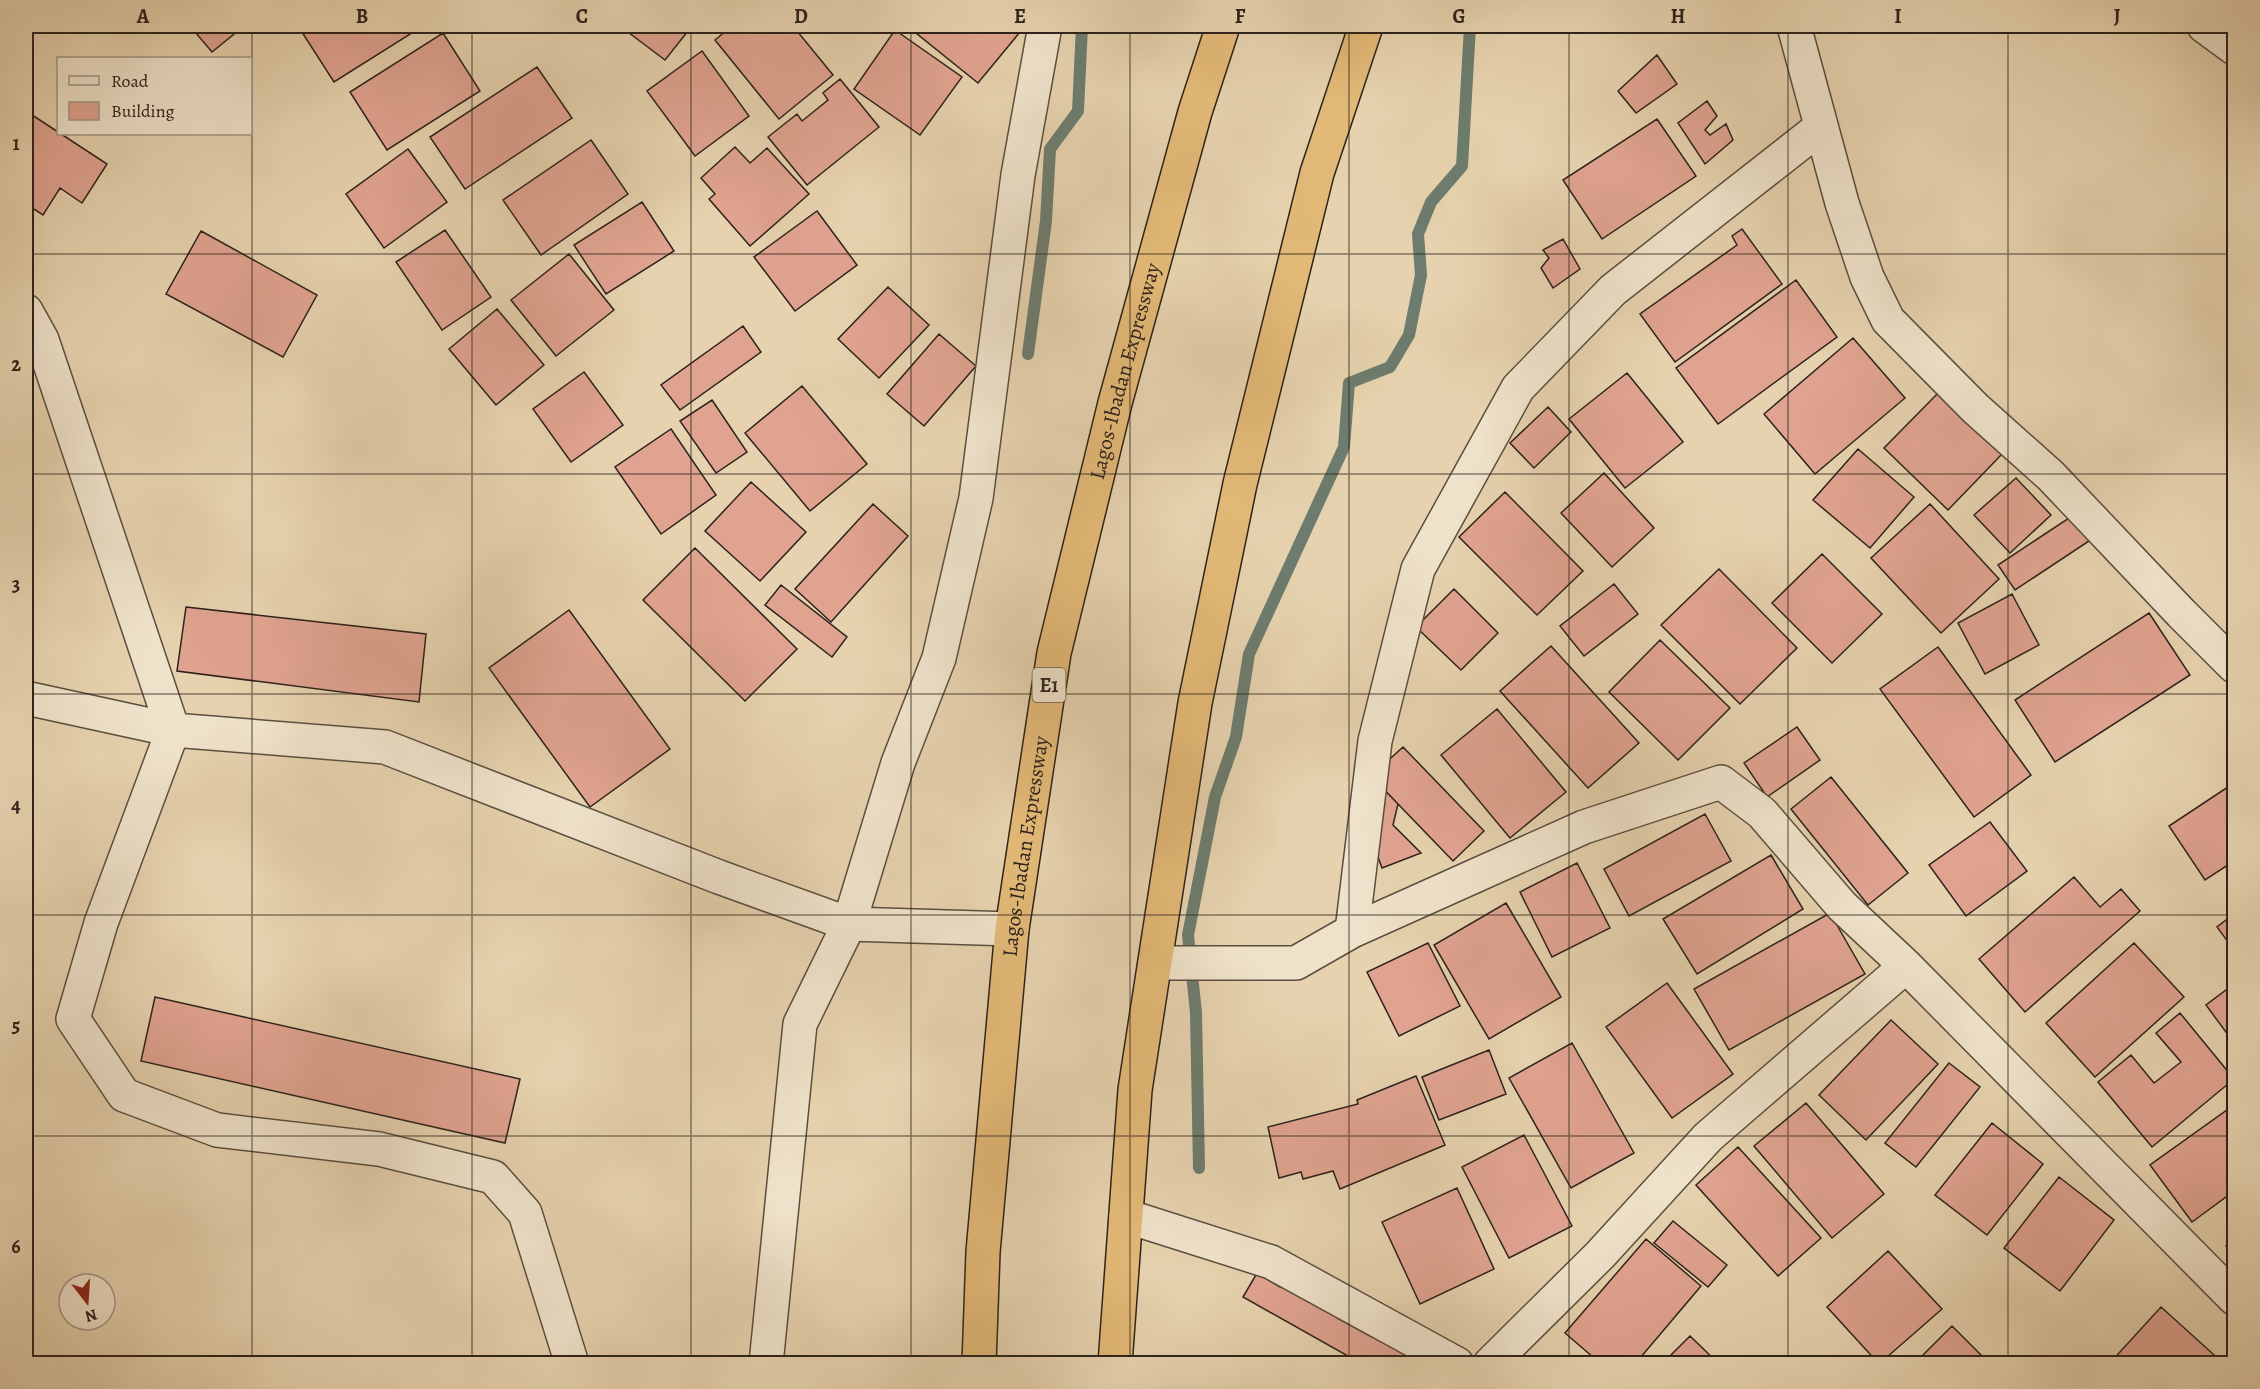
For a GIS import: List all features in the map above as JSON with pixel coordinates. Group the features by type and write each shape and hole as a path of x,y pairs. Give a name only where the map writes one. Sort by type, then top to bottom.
{"highway":[{"name":"Lagos-Ibadan Expressway","path":"979,1364 983,1252 1012,929 1054,653 1121,381 1195,112 1223,26"},
{"path":"1115,1364 1135,1090 1195,703 1240,484 1317,173 1366,26"}],"street":[{"path":"766,1364 800,1024 849,924 898,763 939,658 976,498 1018,175 1045,26"},
{"path":"1794,26 1821,127 1867,277 1888,320 1975,408 2051,476 2181,613 2235,666"},
{"path":"2204,26 2235,48"},
{"path":"1352,931 1375,741 1418,569 1518,388 1612,290 1821,127"},
{"path":"26,311 42,340 173,730 101,923 73,1019 124,1095 144,1103 217,1130 379,1149 493,1177 525,1213 572,1364"},
{"path":"26,698 173,730 385,747 719,878 849,924 1012,929"},
{"path":"1155,963 1296,963 1352,931 1584,827 1721,782 1762,813 1842,906 1906,966 2235,1298"},
{"path":"1490,1364 1600,1255 1708,1137 1906,966"},
{"path":"1126,1216 1271,1262 1456,1364"}],"building":[{"path":"190,26 244,26 212,52"},
{"path":"298,26 423,26 334,82"},
{"path":"620,26 692,26 665,60"},
{"path":"732,26 793,26 833,75 779,119 715,40"},
{"path":"913,26 1025,26 978,83 911,29"},
{"path":"895,30 962,77 920,135 854,89"},
{"path":"443,33 480,91 387,150 350,92"},
{"path":"702,51 749,116 695,156 647,91"},
{"path":"1657,55 1677,84 1636,113 1618,91"},
{"path":"537,67 572,118 465,189 430,137"},
{"path":"840,79 879,127 807,185 768,137 797,114 802,121 828,100 823,93"},
{"path":"1707,101 1717,116 1705,130 1710,135 1726,124 1733,140 1705,164 1678,123"},
{"path":"26,111 57,131 57,135 63,135 107,164 82,203 60,188 43,215 26,204"},
{"path":"1657,119 1696,176 1602,239 1563,180"},
{"path":"591,140 628,194 541,255 503,200"},
{"path":"735,147 750,163 767,148 809,194 750,246 709,199 715,194 701,178"},
{"path":"408,149 447,202 384,248 346,194"},
{"path":"642,202 674,251 606,294 574,245"},
{"path":"817,211 857,265 795,311 754,257"},
{"path":"1742,229 1782,284 1675,362 1640,314 1737,245 1732,236"},
{"path":"445,230 491,297 442,330 396,262"},
{"path":"201,231 317,295 283,357 166,294"},
{"path":"1563,239 1580,269 1553,288 1541,268 1549,258 1543,250"},
{"path":"569,254 614,310 556,356 511,300"},
{"path":"1796,280 1837,337 1718,424 1676,368"},
{"path":"888,287 929,325 879,378 838,339"},
{"path":"497,309 544,365 496,405 449,349"},
{"path":"743,326 761,352 680,410 661,385"},
{"path":"939,334 976,366 924,426 887,394"},
{"path":"1853,338 1905,398 1815,474 1764,414"},
{"path":"584,372 623,425 571,462 533,409"},
{"path":"1627,373 1683,442 1625,488 1569,419"},
{"path":"802,386 867,464 810,511 745,433"},
{"path":"1940,391 2003,453 1948,510 1884,448"},
{"path":"712,400 747,452 716,473 680,421"},
{"path":"1548,407 1571,432 1534,468 1510,443"},
{"path":"671,429 716,495 661,534 615,467"},
{"path":"1858,449 1914,497 1870,548 1813,500"},
{"path":"1604,473 1654,528 1612,567 1561,513"},
{"path":"2016,478 2051,515 2010,553 1974,515"},
{"path":"751,482 806,532 760,581 705,531"},
{"path":"1505,492 1583,571 1537,615 1459,537"},
{"path":"873,504 908,536 831,622 795,589"},
{"path":"1930,504 1999,579 1941,633 1871,558"},
{"path":"2075,514 2092,539 2015,590 1998,565"},
{"path":"695,548 797,649 745,701 643,600"},
{"path":"1822,554 1882,614 1832,663 1772,603"},
{"path":"1719,569 1797,648 1740,704 1661,625"},
{"path":"1614,584 1638,614 1584,656 1560,626"},
{"path":"781,585 847,637 832,657 765,605"},
{"path":"1454,589 1498,633 1461,670 1416,627"},
{"path":"2012,594 2039,645 1985,674 1958,623"},
{"path":"186,607 426,634 419,702 177,671"},
{"path":"569,610 670,749 590,807 489,668"},
{"path":"2149,613 2190,675 2055,762 2015,700"},
{"path":"1660,640 1730,708 1678,760 1609,692"},
{"path":"1551,646 1639,743 1588,788 1500,691"},
{"path":"1938,647 2031,775 1974,817 1880,689"},
{"path":"1497,709 1566,792 1510,838 1441,755"},
{"path":"1797,727 1820,760 1767,797 1744,763"},
{"path":"1403,747 1484,831 1453,861 1371,776"},
{"path":"1831,777 1908,873 1868,905 1791,809"},
{"path":"1378,783 1398,804 1393,825 1421,853 1382,868 1369,832"},
{"path":"2234,783 2234,861 2205,880 2169,826"},
{"path":"1705,814 1731,861 1629,916 1604,869"},
{"path":"1990,822 2027,871 1966,916 1929,865"},
{"path":"1771,855 1803,909 1697,974 1663,919"},
{"path":"1577,863 1610,928 1552,957 1520,892"},
{"path":"2074,877 2100,907 2121,889 2140,911 2025,1012 1979,959"},
{"path":"1506,903 1561,997 1489,1039 1434,945"},
{"path":"1830,913 1865,974 1729,1050 1694,989"},
{"path":"2234,914 2234,950 2217,927"},
{"path":"1428,943 1460,1006 1399,1036 1367,972"},
{"path":"2134,943 2184,997 2095,1077 2046,1023"},
{"path":"1667,983 1733,1074 1672,1118 1606,1027"},
{"path":"2234,984 2234,1043 2206,1005"},
{"path":"155,997 520,1079 505,1143 141,1061"},
{"path":"2180,1013 2234,1079 2152,1147 2098,1082 2131,1055 2154,1083 2181,1062 2156,1033"},
{"path":"1891,1020 1938,1064 1866,1140 1819,1095"},
{"path":"1572,1043 1634,1153 1571,1188 1509,1078"},
{"path":"1489,1050 1506,1094 1439,1120 1422,1077"},
{"path":"1949,1063 1980,1087 1916,1167 1885,1143"},
{"path":"1416,1076 1445,1145 1340,1189 1333,1171 1303,1179 1301,1172 1279,1178 1268,1127 1358,1104 1357,1100"},
{"path":"1806,1103 1884,1194 1832,1238 1754,1146"},
{"path":"2234,1105 2234,1191 2192,1222 2150,1165"},
{"path":"1992,1123 2043,1164 1987,1235 1935,1195"},
{"path":"1524,1135 1572,1226 1509,1258 1462,1167"},
{"path":"1738,1147 1821,1238 1778,1276 1696,1185"},
{"path":"2059,1177 2114,1220 2060,1291 2004,1248"},
{"path":"1457,1188 1494,1269 1420,1304 1382,1222"},
{"path":"1673,1221 1727,1265 1708,1287 1654,1243"},
{"path":"1646,1239 1701,1286 1635,1364 1601,1364 1565,1333"},
{"path":"2234,1239 2234,1258 2226,1246"},
{"path":"1888,1251 1942,1309 1879,1364 1827,1307"},
{"path":"1257,1273 1280,1287 1286,1277 1342,1309 1337,1318 1372,1337 1377,1328 1410,1346 1405,1356 1418,1364 1362,1364 1243,1297"},
{"path":"2161,1307 2223,1363 2109,1364"},
{"path":"1952,1326 1990,1364 1914,1364"},
{"path":"1690,1336 1719,1364 1662,1364"}],"waterway":[{"path":"1028,354 1046,221 1050,149 1078,111 1082,26"},
{"path":"1199,1168 1196,1013 1188,935 1215,797 1236,737 1249,654 1344,447 1349,383 1390,367 1409,335 1421,275 1418,234 1431,202 1462,166 1470,26"}]}
